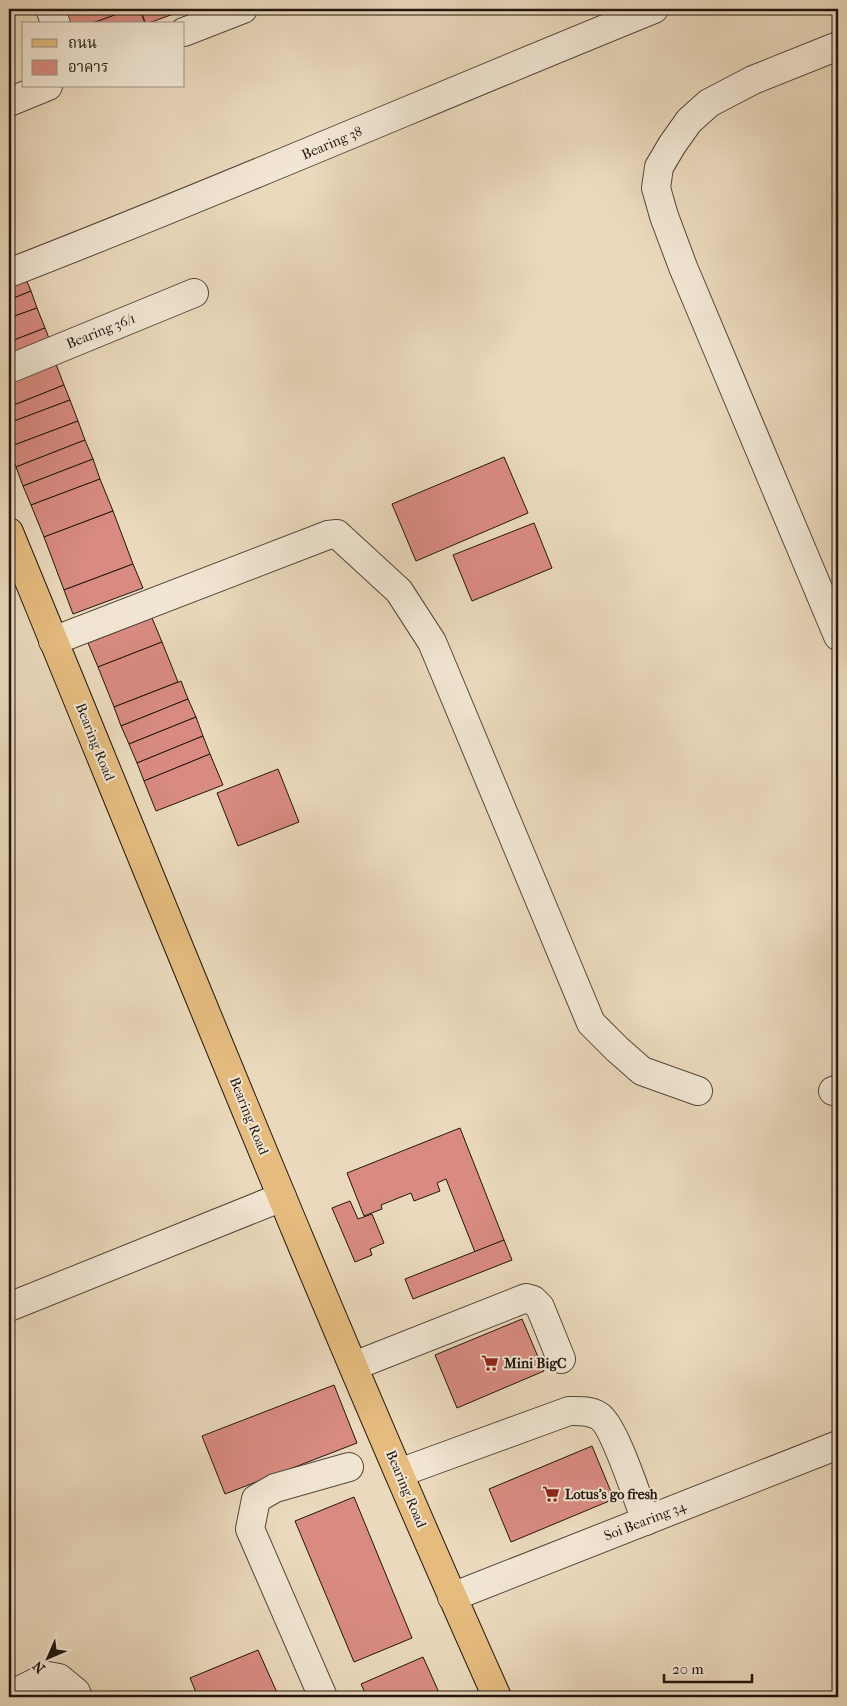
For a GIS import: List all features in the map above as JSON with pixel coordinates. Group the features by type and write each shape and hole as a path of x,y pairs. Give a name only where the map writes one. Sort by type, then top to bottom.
{"main road":[{"name":"Bearing Road","path":"9,532 282,1197 452,1597 497,1697"}],"street":[{"path":"50,9 55,22"},
{"name":"Bearing 38","path":"9,273 253,176 654,9"},
{"path":"185,32 238,10"},
{"path":"837,629 687,276 664,216 656,188 659,167 672,146 689,121 709,103 754,80 838,46"},
{"path":"9,102 43,88"},
{"name":"Bearing 36/1","path":"9,369 194,293"},
{"path":"54,641 328,535 337,534 399,591 432,642 591,1023 642,1071 698,1091"},
{"path":"9,1308 282,1197"},
{"path":"354,1366 526,1298 533,1300 540,1307 561,1359"},
{"path":"399,1473 569,1411 586,1410 600,1416 612,1432 646,1521"},
{"name":"Soi Bearing 34","path":"452,1597 838,1446"},
{"path":"323,1697 250,1529 256,1499 275,1488 349,1467"},
{"path":"9,1696 48,1676 60,1678 76,1692 78,1697"}],"building":[{"path":"74,9 131,9 95,22 63,22 60,14"},
{"path":"131,9 140,9 144,22 95,22"},
{"path":"140,9 187,9 151,22 145,22"},
{"path":"9,244 14,258 9,260"},
{"path":"24,275 31,291 9,300 9,281"},
{"path":"31,291 37,308 9,318 9,300"},
{"path":"37,308 45,328 9,342 9,318"},
{"path":"45,328 52,346 9,362 9,342"},
{"path":"54,359 64,385 9,407 9,377"},
{"path":"64,385 70,400 9,423 9,407"},
{"path":"70,400 78,421 9,447 9,423"},
{"path":"78,421 85,440 16,467 9,447"},
{"path":"85,440 93,459 23,486 16,467"},
{"path":"504,457 528,513 416,561 392,504"},
{"path":"93,459 100,479 31,505 23,486"},
{"path":"100,479 113,511 44,537 31,505"},
{"path":"113,511 133,564 64,590 44,537"},
{"path":"534,523 552,568 472,601 453,555"},
{"path":"133,564 143,588 73,614 64,590"},
{"path":"152,618 162,642 98,667 88,643"},
{"path":"162,642 178,682 114,707 98,667"},
{"path":"181,681 188,699 121,726 114,707"},
{"path":"188,699 196,717 129,744 121,726"},
{"path":"196,717 203,736 137,763 129,744"},
{"path":"203,736 210,754 144,781 137,763"},
{"path":"210,754 223,785 156,811 144,781"},
{"path":"278,769 299,822 238,846 217,793"},
{"path":"460,1128 504,1240 475,1252 446,1179 437,1183 440,1191 414,1201 411,1193 381,1205 382,1209 364,1216 347,1173"},
{"path":"350,1201 358,1219 372,1214 384,1243 370,1249 372,1255 355,1262 332,1208"},
{"path":"504,1240 512,1260 413,1299 405,1279"},
{"name":"Mini BigC","path":"522,1319 544,1371 457,1408 435,1355"},
{"path":"334,1385 357,1443 225,1494 202,1436"},
{"name":"Lotus's go fresh","path":"592,1446 614,1499 511,1542 489,1489"},
{"path":"354,1497 412,1638 354,1662 295,1521"},
{"path":"258,1650 279,1697 198,1697 190,1678"},
{"path":"423,1657 441,1697 367,1697 361,1684"}],"place":[{"name":"Mini BigC","path":"490,1363"},
{"name":"Lotus's go fresh","path":"551,1494"}]}
